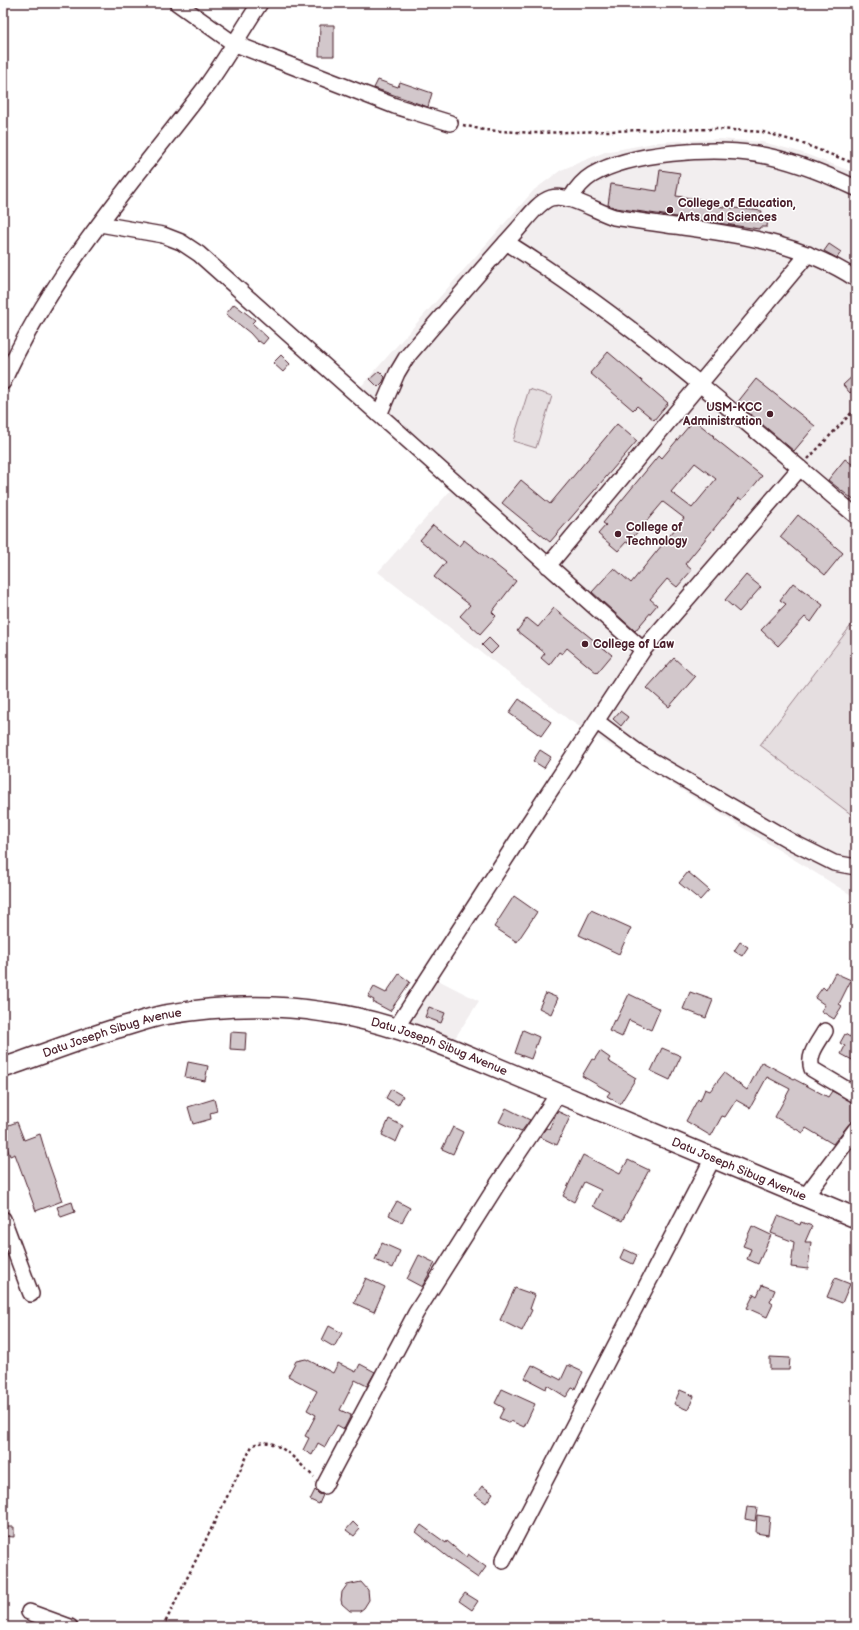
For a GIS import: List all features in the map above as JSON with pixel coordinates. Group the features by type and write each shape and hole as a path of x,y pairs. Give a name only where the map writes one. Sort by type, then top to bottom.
{"main road":[{"name":"Datu Joseph Sibug Avenue","path":"3,1068 130,1024 163,1016 195,1011 247,1008 295,1008 360,1018 396,1028 455,1050 856,1218"}],"street":[{"path":"177,3 233,43 395,106 450,123"},
{"path":"3,382 23,340 45,304 100,224 208,82 260,3"},
{"path":"570,199 577,188 593,174 621,163 647,157 704,151 731,151 757,154 793,163 856,188"},
{"path":"380,415 397,373 406,358 506,242 540,204 546,200 561,197 570,199 614,217 745,236 785,245 823,260 856,279"},
{"path":"100,224 163,235 181,242 199,254 294,341 351,389 643,650"},
{"path":"506,242 554,272 644,339 856,516"},
{"path":"548,566 808,254"},
{"path":"396,1028 643,650 800,468"},
{"path":"592,727 794,843 834,863 856,868"},
{"path":"825,1031 810,1056 812,1070 856,1094"},
{"path":"324,1486 416,1312 497,1185 558,1094"},
{"path":"805,1197 856,1129"},
{"path":"503,1561 713,1158"},
{"path":"3,1219 31,1294"},
{"path":"29,1612 70,1627"}],"path":[{"path":"450,123 484,130 532,133 718,129 763,132 798,142 856,164"},
{"path":"800,468 856,408"},
{"path":"163,1627 252,1446 262,1442 274,1444 283,1449 324,1486"}],"shaded area":[{"path":"719,139 762,142 797,151 856,173 856,898 569,720 378,572 450,491 350,399 534,190 561,170 605,152 659,142"},
{"path":"529,389 552,396 536,448 513,441"},
{"path":"856,619 856,818 760,745"},
{"path":"436,979 479,1001 455,1038 410,1021"}],"building":[{"path":"320,25 334,25 334,56 319,56"},
{"path":"378,80 398,87 400,82 432,93 428,107 374,88"},
{"path":"660,170 680,173 676,196 715,201 715,206 762,211 761,215 768,216 767,227 760,227 759,229 616,208 608,205 611,184 657,191"},
{"path":"829,244 841,252 837,258 824,251"},
{"path":"234,304 255,320 252,323 268,338 263,344 259,341 258,342 250,333 226,314"},
{"path":"608,352 668,403 654,420 637,406 633,410 590,373"},
{"path":"281,355 290,364 283,372 273,363"},
{"path":"379,371 385,377 383,382 378,387 370,379"},
{"path":"856,373 856,388 850,393 843,385"},
{"path":"756,379 815,426 794,451 737,403"},
{"path":"694,420 762,476 742,500 739,498 685,564 692,570 677,587 667,579 650,599 657,605 635,631 592,592 614,568 631,583 684,518 663,502 628,543 626,542 618,551 598,534 606,525 603,523 659,455 662,458","holes":["695,463 716,479 692,508 671,492"]},
{"path":"617,424 637,441 550,542 502,503 521,480 550,504"},
{"path":"845,459 856,467 856,502 828,480"},
{"path":"798,515 843,553 825,575 780,537"},
{"path":"433,525 459,546 464,540 516,581 492,612 496,616 480,634 460,616 470,605 434,577 446,562 420,540"},
{"path":"746,575 761,587 739,612 725,600"},
{"path":"793,583 823,605 811,622 805,617 778,646 761,630 786,604 780,600"},
{"path":"554,608 612,655 597,673 567,648 562,654 559,652 549,665 541,658 545,653 517,631 527,618 538,627"},
{"path":"489,638 498,647 491,654 482,645"},
{"path":"674,658 695,677 669,707 647,688"},
{"path":"519,699 551,722 541,736 509,713"},
{"path":"620,711 628,717 621,726 613,719"},
{"path":"540,750 551,757 544,768 533,761"},
{"path":"688,872 709,890 700,900 679,883"},
{"path":"514,896 537,912 517,942 494,927"},
{"path":"591,910 631,928 619,954 579,935"},
{"path":"740,942 748,947 742,956 734,951"},
{"path":"835,973 851,980 839,1004 842,1006 834,1019 821,1011 825,1005 815,998 823,987 826,990"},
{"path":"399,974 410,982 390,1011 373,1002 374,1000 368,997 374,987 386,993"},
{"path":"690,992 713,1000 706,1018 683,1009"},
{"path":"546,993 558,998 551,1014 539,1008"},
{"path":"629,994 660,1009 651,1030 629,1020 622,1037 609,1031 614,1020 616,1021"},
{"path":"429,1007 445,1013 441,1023 425,1017"},
{"path":"856,1025 856,1062 841,1054 845,1046 840,1043 845,1034 850,1037"},
{"path":"523,1030 539,1037 531,1059 515,1053"},
{"path":"231,1032 246,1033 245,1050 230,1049"},
{"path":"662,1048 681,1056 670,1080 651,1071"},
{"path":"600,1051 610,1058 608,1061 636,1078 620,1104 607,1096 610,1092 582,1076 592,1059 594,1060"},
{"path":"188,1062 208,1066 205,1081 185,1077"},
{"path":"762,1062 828,1097 832,1091 856,1104 855,1120 849,1124 833,1144 806,1128 803,1133 775,1117 790,1089 767,1077 750,1108 736,1100 725,1117 722,1116 711,1136 686,1121 698,1099 700,1101 705,1089 710,1091 724,1073 747,1090"},
{"path":"391,1089 403,1096 398,1105 386,1098"},
{"path":"214,1099 217,1111 210,1113 211,1119 193,1124 188,1107"},
{"path":"506,1108 530,1120 521,1132 499,1122"},
{"path":"557,1111 570,1117 557,1145 540,1137 546,1128 549,1129"},
{"path":"389,1119 403,1126 396,1142 382,1135"},
{"path":"17,1122 24,1140 40,1134 62,1201 36,1211 15,1154 10,1156 3,1136 3,1127"},
{"path":"453,1127 463,1132 453,1154 442,1149"},
{"path":"583,1155 620,1174 628,1160 649,1170 622,1221 593,1206 601,1190 584,1182 574,1202 563,1196"},
{"path":"397,1201 410,1208 402,1222 389,1215"},
{"path":"72,1202 75,1212 61,1217 57,1207"},
{"path":"778,1216 800,1225 801,1222 812,1226 805,1242 811,1242 808,1269 791,1267 794,1242 771,1233"},
{"path":"752,1226 771,1235 758,1264 747,1259 751,1249 743,1246"},
{"path":"382,1243 400,1251 393,1268 375,1260"},
{"path":"624,1249 637,1255 633,1264 620,1258"},
{"path":"419,1255 435,1263 422,1287 407,1279"},
{"path":"366,1278 385,1287 374,1312 354,1303"},
{"path":"835,1278 850,1284 842,1303 827,1297"},
{"path":"762,1285 775,1290 770,1302 773,1304 767,1317 747,1308 754,1294 757,1296"},
{"path":"515,1288 535,1295 530,1309 532,1310 522,1331 500,1320"},
{"path":"329,1326 342,1333 334,1347 322,1340"},
{"path":"770,1357 790,1358 789,1370 770,1370"},
{"path":"306,1359 333,1373 338,1363 356,1372 360,1364 375,1372 367,1386 355,1380 340,1410 351,1415 344,1429 337,1425 325,1447 318,1443 312,1455 303,1450 309,1438 305,1436 316,1415 307,1410 317,1391 288,1376 296,1361"},
{"path":"532,1365 561,1380 568,1365 583,1372 575,1389 572,1388 566,1397 547,1385 546,1389 525,1378"},
{"path":"502,1389 535,1404 524,1427 511,1421 510,1423 499,1418 504,1408 495,1403"},
{"path":"680,1390 694,1396 688,1410 674,1404"},
{"path":"482,1486 493,1493 486,1503 475,1495"},
{"path":"315,1490 319,1494 323,1495 319,1504 310,1500"},
{"path":"747,1507 757,1508 755,1521 745,1519"},
{"path":"757,1515 770,1517 768,1535 756,1533"},
{"path":"353,1522 360,1529 354,1536 346,1530"},
{"path":"421,1525 446,1543 447,1541 466,1557 468,1554 486,1567 478,1578 449,1558 416,1532"},
{"path":"3,1527 14,1527 14,1537 3,1536"},
{"path":"361,1582 368,1590 369,1600 360,1611 350,1611 342,1604 342,1592 347,1585"},
{"path":"465,1593 478,1601 472,1610 459,1601"}],"place":[{"name":"College of Education, Arts and Sciences","path":"670,210"},
{"name":"USM-KCC Administration","path":"770,414"},
{"name":"College of Technology","path":"618,534"},
{"name":"College of Law","path":"585,644"}]}
